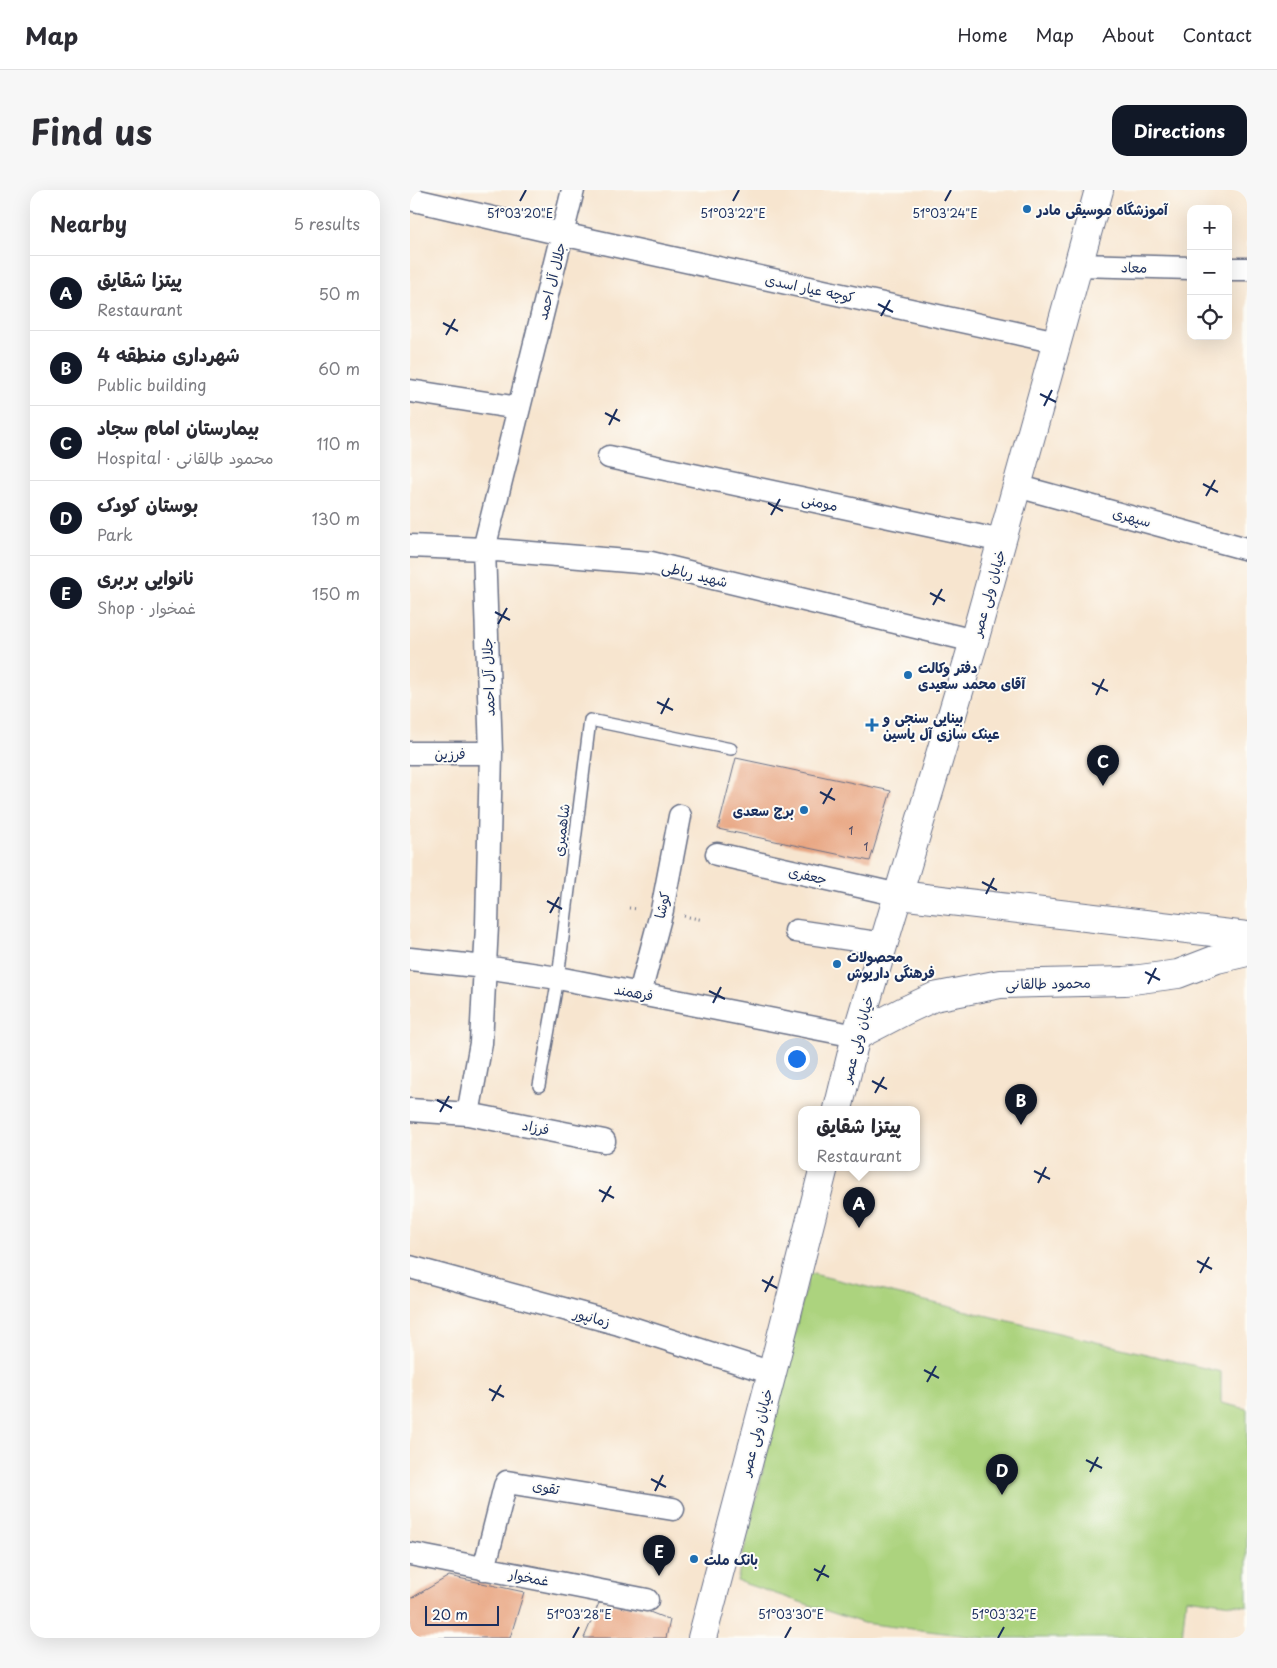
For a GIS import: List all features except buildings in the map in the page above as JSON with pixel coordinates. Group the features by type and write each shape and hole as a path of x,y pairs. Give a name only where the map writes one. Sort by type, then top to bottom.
{"main road":[{"name":"خیابان ولی عصر","path":"839,1106 856,1036 974,641 1099,190"},
{"path":"898,895 1247,936"},
{"name":"محمود طالقانی","path":"856,1036 934,997 1000,984 1125,981 1178,974 1217,959 1247,952"},
{"name":"خیابان ولی عصر","path":"702,1638 823,1171"}],"street":[{"name":"جلال آل احمد","path":"468,1114 481,1043 487,926 491,753 484,550 573,190"},
{"name":"کوچه عیار اسدی","path":"410,199 1057,342"},
{"name":"معاد","path":"1078,265 1187,268"},
{"path":"1232,269 1247,269"},
{"path":"410,391 519,408"},
{"name":"مومنی","path":"608,457 1002,541"},
{"name":"سپهری","path":"1018,486 1247,549"},
{"name":"شهید رباطی","path":"410,546 651,563 974,641"},
{"name":"فرزین","path":"410,753 491,753"},
{"name":"کوشا","path":"640,994 662,910 680,816"},
{"name":"جعفری","path":"717,854 898,895"},
{"path":"796,931 884,944"},
{"name":"فرهمند","path":"410,959 485,967 558,978 856,1036"},
{"name":"فرزاد","path":"410,1110 468,1114 604,1141"},
{"name":"زمانپور","path":"410,1267 619,1324 772,1373"},
{"name":"تقوی","path":"484,1569 505,1486 508,1482 673,1509"},
{"name":"غمخوار","path":"410,1554 647,1600"}],"lane":[{"name":"شاهمیری","path":"539,1086 558,978 590,720 732,749"}],"green space":[{"path":"809,1273 1221,1372 1221,1403 1247,1409 1247,1606 1186,1598 1182,1638 985,1638 863,1623 737,1581"}],"place":[{"name":"آموزشگاه موسیقی مادر","path":"1027,209"},
{"name":"دفتر وکالت آقای محمد سعیدی","path":"908,675"},
{"name":"بینایی سنجی و عینک سازی آل یاسین","path":"872,725"},
{"name":"بیمارستان امام سجاد","path":"1103,786"},
{"name":"برج سعدی","path":"804,810"},
{"name":"محصولات فرهنگی داریوش","path":"837,964"},
{"name":"شهرداری منطقه 4","path":"1021,1125"},
{"name":"پیتزا شقایق","path":"859,1228"},
{"name":"بوستان کودک","path":"1002,1495"},
{"name":"بانک ملت","path":"694,1559"},
{"name":"نانوایی بربری","path":"659,1576"}]}
